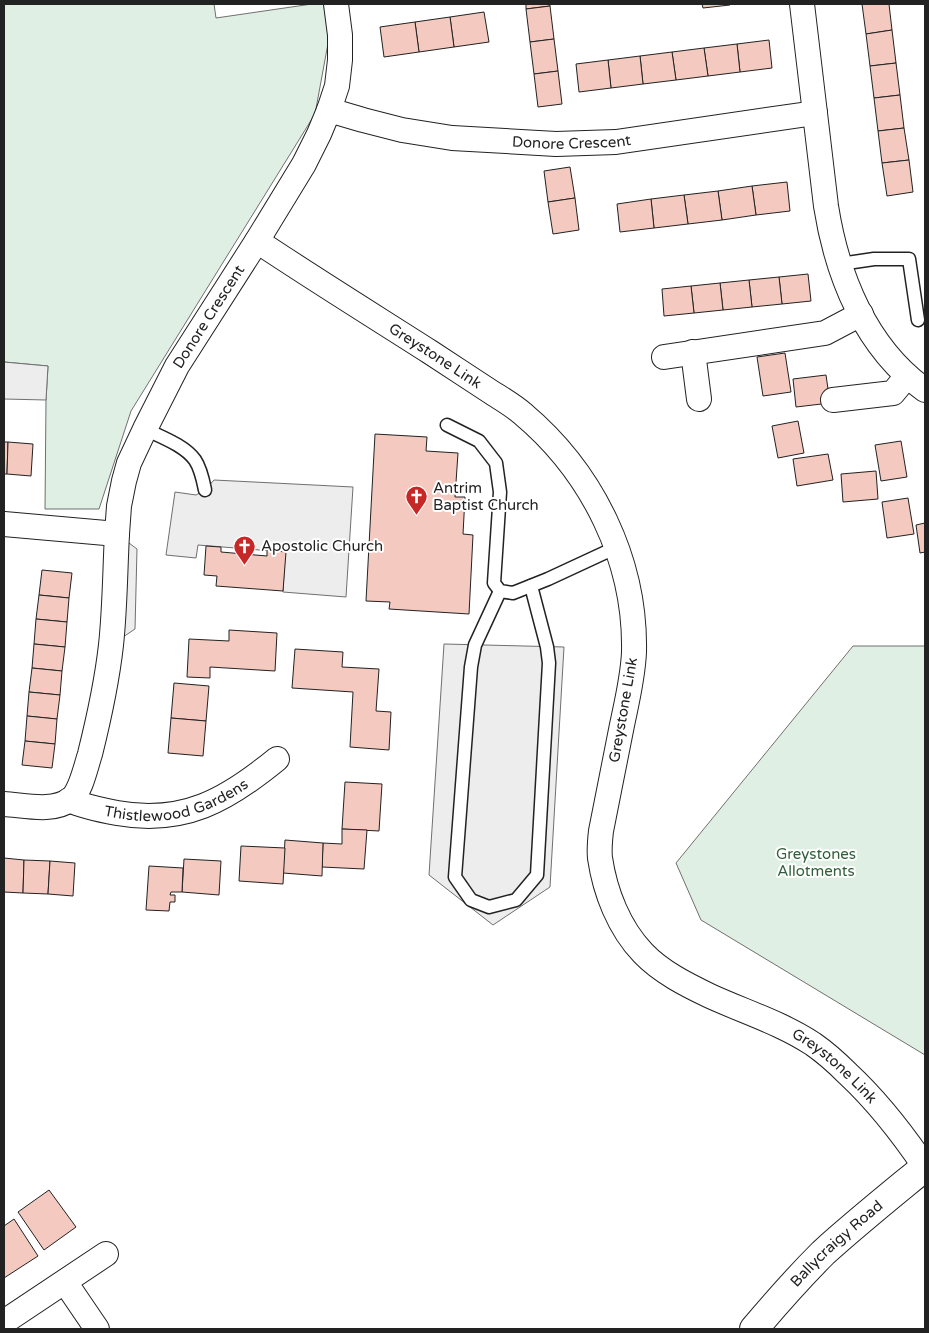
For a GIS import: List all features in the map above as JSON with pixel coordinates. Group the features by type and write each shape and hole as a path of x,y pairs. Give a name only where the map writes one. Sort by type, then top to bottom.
{"main road":[{"name":"Ballycraigy Road","path":"754,1329 778,1300 822,1254 925,1167"}],"street":[{"name":"Donore Crescent","path":"70,800 77,791 86,766 107,670 111,644 119,506 129,464 177,366 257,241 304,164 319,134 336,86 340,60 340,35 336,4"},
{"path":"802,4 828,220 840,264 851,295 887,355 916,383 893,393 833,400"},
{"name":"Donore Crescent","path":"329,110 402,130 452,138 556,144 616,142 816,113"},
{"name":"Greystone Link","path":"257,241 522,412 543,432 583,482 601,510 617,547 626,576 632,610 634,652 631,684 601,831 600,856 604,880 611,903 620,922 643,954 678,979 711,996 791,1031 829,1056 881,1108 902,1133 925,1167"},
{"path":"664,356 825,333 861,314"},
{"path":"692,352 699,399"},
{"path":"4,524 117,534"},
{"name":"Thistlewood Gardens","path":"70,800 82,806 124,814 156,816 188,811 205,806 225,796 277,759"},
{"path":"4,804 49,806 70,800"},
{"path":"4,1322 106,1254"},
{"path":"65,1282 97,1329"}],"lane":[{"path":"840,264 874,259 910,259 918,320"},
{"path":"447,425 479,441 496,462 500,492 494,583 500,591 513,593 617,547"},
{"path":"145,428 178,446 194,459 200,470 205,490"},
{"path":"500,591 475,645 471,667 455,877 471,900 489,907 516,900 537,875 549,663 547,647 530,586"}],"green space":[{"path":"4,4 214,4 216,18 312,4 329,4 329,38 315,114 131,411 99,509 45,509 48,366 4,362"},
{"name":"Greystones Allotments","path":"853,646 925,646 925,1055 701,920 676,863"}],"shaded area":[{"path":"4,362 48,366 46,400 4,399"},
{"path":"214,480 353,487 346,597 283,592 285,552 198,545 196,558 166,555 175,492 196,495 205,490"},
{"path":"117,534 137,549 135,629 111,645"},
{"path":"444,644 564,647 550,887 493,925 429,875"}],"building":[{"path":"526,4 550,4 550,6 526,9"},
{"path":"702,4 730,4 730,5 703,8"},
{"path":"862,4 889,4 892,30 866,34"},
{"path":"550,6 554,39 530,42 526,9"},
{"path":"484,12 489,42 454,47 450,17"},
{"path":"450,17 454,47 419,52 415,22"},
{"path":"415,22 419,52 384,57 380,27"},
{"path":"892,30 896,63 870,66 866,34"},
{"path":"554,39 558,71 534,74 530,42"},
{"path":"769,40 772,68 740,72 737,44"},
{"path":"737,44 740,72 708,76 704,48"},
{"path":"704,48 708,76 676,80 672,52"},
{"path":"672,52 676,80 643,84 640,56"},
{"path":"640,56 643,84 611,88 608,60"},
{"path":"608,60 611,88 579,92 576,64"},
{"path":"896,63 900,95 874,98 870,66"},
{"path":"558,71 562,104 538,107 534,74"},
{"path":"900,95 904,128 878,131 874,98"},
{"path":"904,128 909,160 882,163 878,131"},
{"path":"909,160 913,192 887,196 882,163"},
{"path":"570,167 575,198 548,202 544,171"},
{"path":"787,182 790,211 756,215 752,186"},
{"path":"752,186 756,215 722,220 718,191"},
{"path":"718,191 722,220 688,224 684,195"},
{"path":"684,195 688,224 654,228 651,199"},
{"path":"575,198 579,230 553,234 548,202"},
{"path":"651,199 654,228 620,232 617,204"},
{"path":"808,274 811,301 782,304 779,277"},
{"path":"779,277 782,304 752,307 749,280"},
{"path":"749,280 752,307 723,310 720,283"},
{"path":"720,283 723,310 694,313 691,286"},
{"path":"691,286 694,313 664,316 662,289"},
{"path":"785,353 791,392 763,396 757,357"},
{"path":"826,375 830,403 796,407 793,379"},
{"path":"798,421 804,453 778,458 772,426"},
{"name":"Antrim Baptist Church","path":"375,434 427,437 426,451 458,453 455,497 465,497 463,534 473,535 469,614 389,609 390,602 366,601"},
{"path":"901,441 907,477 881,481 875,445"},
{"path":"4,442 8,442 7,474 4,474"},
{"path":"8,442 33,444 31,476 7,474"},
{"path":"828,454 833,480 797,486 793,459"},
{"path":"876,471 878,499 843,502 841,474"},
{"path":"908,498 914,534 887,538 882,502"},
{"path":"925,523 925,552 920,553 916,525"},
{"name":"Apostolic Church","path":"206,546 221,547 221,552 267,556 267,550 286,552 283,591 216,586 217,576 204,575"},
{"path":"42,570 72,573 69,598 39,595"},
{"path":"39,595 69,598 67,622 36,619"},
{"path":"36,619 67,622 65,647 34,644"},
{"path":"229,630 277,633 275,671 210,667 210,678 187,677 189,639 229,641"},
{"path":"34,644 65,647 62,671 32,668"},
{"path":"295,649 343,652 342,667 379,669 376,711 391,712 389,750 350,747 353,692 292,688"},
{"path":"32,668 62,671 60,695 29,692"},
{"path":"174,683 209,686 206,721 171,718"},
{"path":"29,692 60,695 57,719 27,716"},
{"path":"27,716 57,719 55,744 25,741"},
{"path":"171,718 206,721 203,756 168,753"},
{"path":"25,741 55,744 52,768 22,765"},
{"path":"345,782 382,784 379,831 342,829"},
{"path":"342,829 367,830 364,869 322,867 323,843 342,844"},
{"path":"285,840 323,843 322,876 283,873"},
{"path":"241,846 285,848 283,884 239,881"},
{"path":"4,858 24,860 23,893 4,892"},
{"path":"184,859 221,861 219,895 182,892"},
{"path":"24,860 50,861 48,894 23,893"},
{"path":"50,861 75,863 73,896 48,894"},
{"path":"149,866 183,868 182,892 171,892 170,895 175,895 175,902 170,902 169,911 146,910"},
{"path":"49,1190 76,1227 44,1250 18,1212"},
{"path":"14,1219 38,1256 4,1278 4,1226"}],"place":[{"name":"Antrim Baptist Church","path":"417,516"},
{"name":"Apostolic Church","path":"245,565"}]}
